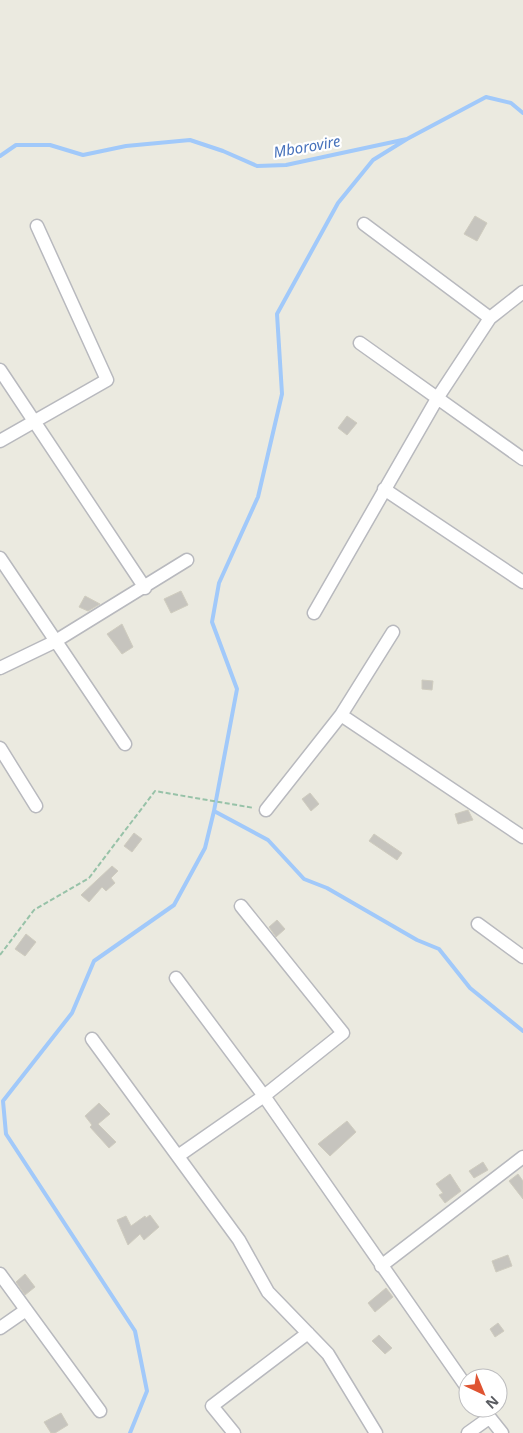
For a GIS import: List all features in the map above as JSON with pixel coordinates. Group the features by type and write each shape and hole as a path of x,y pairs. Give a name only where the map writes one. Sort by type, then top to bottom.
{"street":[{"path":"364,224 490,318"},
{"path":"0,441 107,380 37,226"},
{"path":"314,613 438,397 490,318 523,292"},
{"path":"360,343 438,397 523,460"},
{"path":"0,370 144,588"},
{"path":"384,489 523,582"},
{"path":"0,558 54,642 125,744"},
{"path":"0,668 54,642 187,560"},
{"path":"266,810 341,715 393,632"},
{"path":"341,715 523,837"},
{"path":"0,748 36,806"},
{"path":"178,1156 264,1096 343,1033 241,906"},
{"path":"478,924 523,957"},
{"path":"176,978 264,1096 458,1375"},
{"path":"92,1039 239,1240 268,1292 328,1354 376,1433"},
{"path":"381,1266 523,1157"},
{"path":"0,1274 100,1411"},
{"path":"0,1328 26,1310"},
{"path":"234,1433 212,1406 308,1333"},
{"path":"468,1433 481,1418"},
{"path":"489,1418 502,1433"}],"path":[{"path":"0,955 34,910 89,878 154,791 266,810"}],"building":[{"path":"475,216 487,223 477,241 464,234"},
{"path":"347,416 357,423 347,435 338,428"},
{"path":"181,591 188,605 171,613 164,599"},
{"path":"85,596 100,604 88,611 79,607"},
{"path":"122,624 133,647 122,654 107,634"},
{"path":"422,680 433,681 432,690 422,689"},
{"path":"310,793 319,804 311,811 302,799"},
{"path":"468,810 473,820 458,824 455,814"},
{"path":"134,833 142,839 132,852 124,846"},
{"path":"374,834 402,853 397,860 369,841"},
{"path":"112,866 118,871 111,878 115,883 106,891 102,887 89,902 81,895"},
{"path":"277,920 285,929 276,937 269,927"},
{"path":"26,934 36,942 25,956 15,949"},
{"path":"99,1103 110,1114 98,1124 116,1142 109,1148 90,1127 92,1125 85,1116"},
{"path":"347,1121 356,1132 330,1156 318,1144"},
{"path":"483,1162 488,1170 474,1178 469,1171"},
{"path":"450,1174 461,1191 445,1203 439,1195 443,1193 436,1184"},
{"path":"518,1174 523,1181 523,1199 509,1181"},
{"path":"150,1215 159,1227 144,1240 140,1234 128,1245 117,1220 126,1216 131,1226 145,1216 146,1218"},
{"path":"508,1255 512,1266 496,1272 492,1261"},
{"path":"25,1274 35,1287 25,1295 16,1282"},
{"path":"386,1288 393,1297 375,1312 368,1303"},
{"path":"498,1323 504,1331 495,1337 490,1329"},
{"path":"379,1335 392,1348 385,1354 372,1341"},
{"path":"61,1413 68,1425 55,1433 51,1433 44,1422"}],"waterway":[{"name":"Mborovire","path":"0,156 16,145 50,145 83,155 126,146 190,140 223,151 257,166 286,165 407,139 486,97 511,103 523,113"},
{"path":"130,1433 147,1391 135,1331 6,1134 3,1101 72,1013 94,961 174,905 205,848 214,811 237,689 212,622 219,583 258,497 282,394 277,314 338,203 373,160 407,139"},
{"path":"214,811 268,840 304,879 327,888 417,940 439,949 470,988 523,1031"}]}
